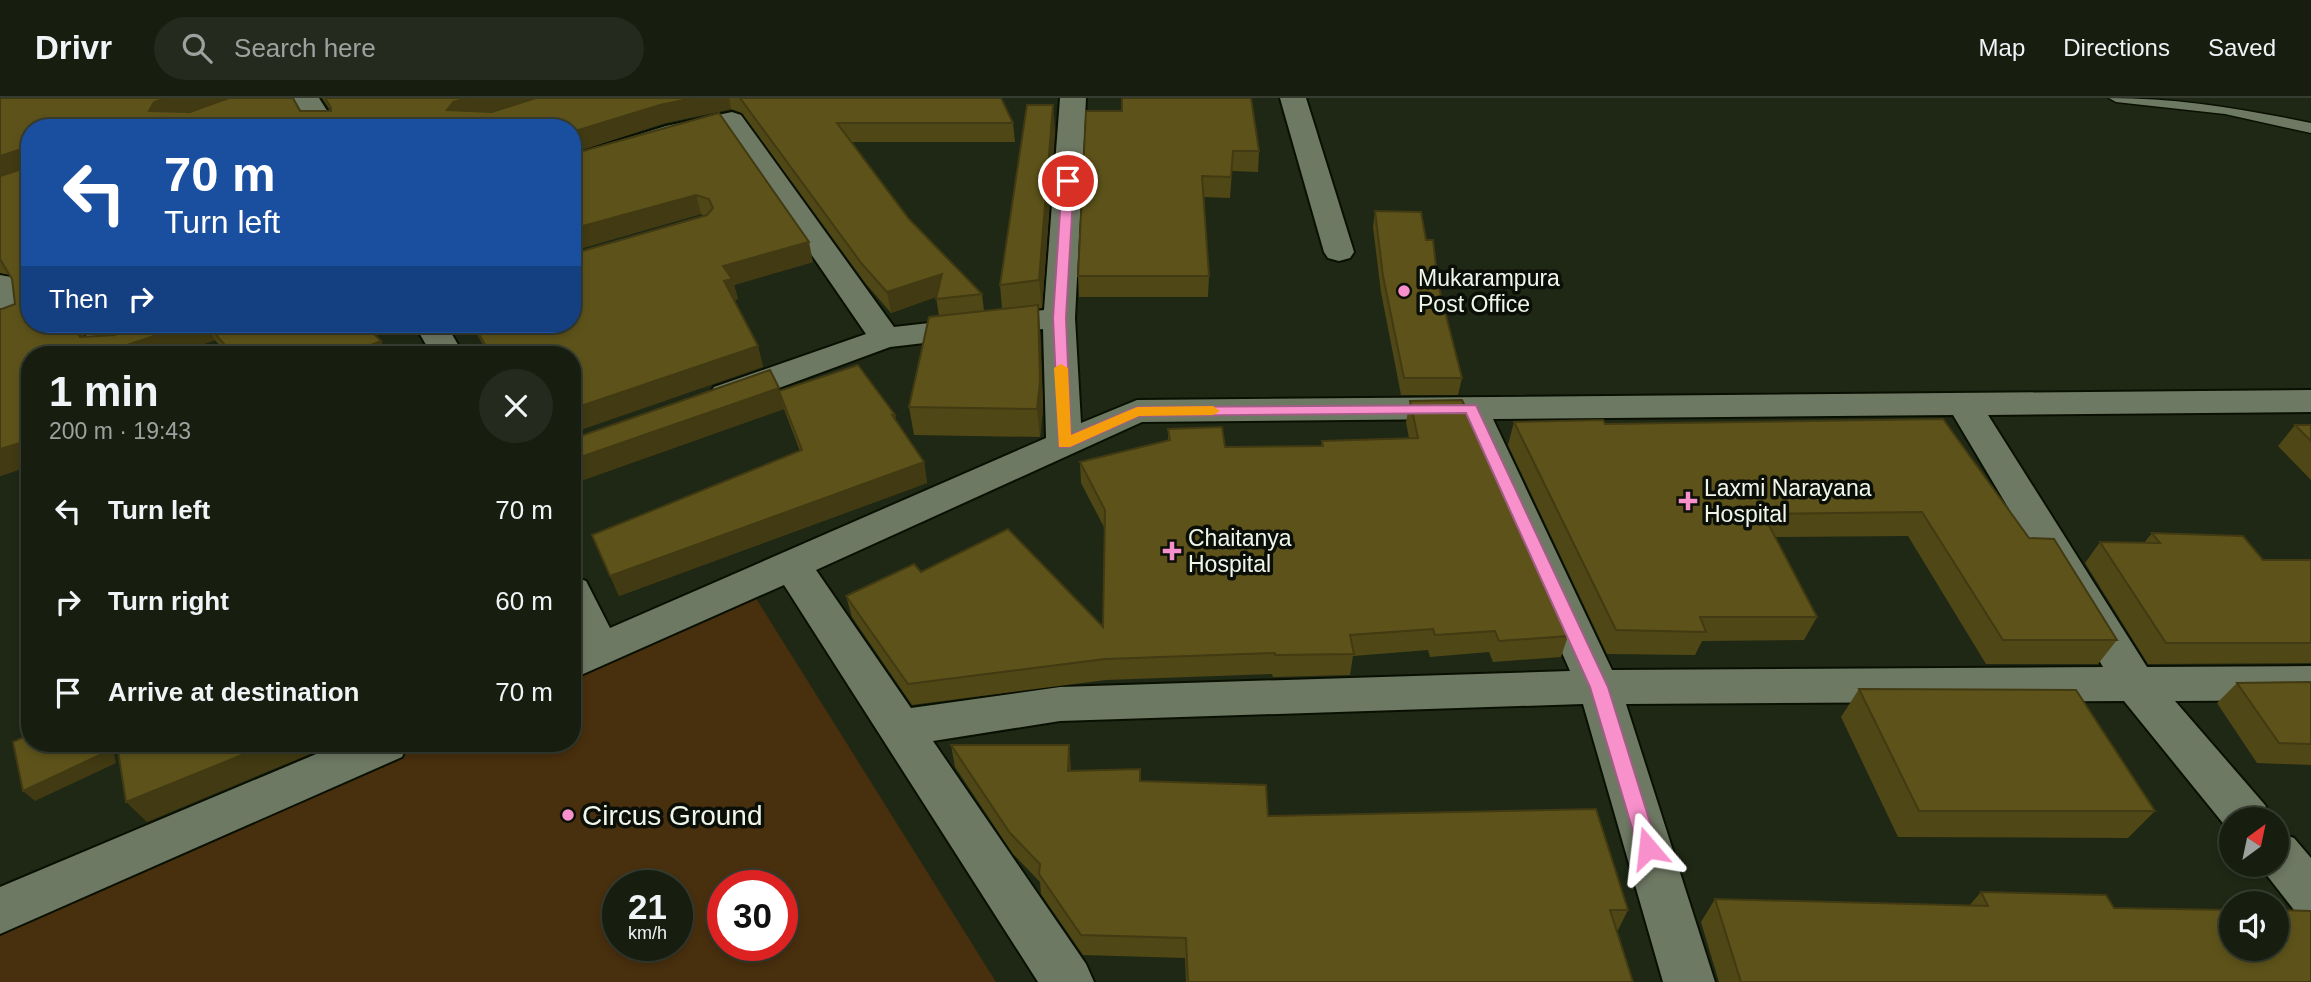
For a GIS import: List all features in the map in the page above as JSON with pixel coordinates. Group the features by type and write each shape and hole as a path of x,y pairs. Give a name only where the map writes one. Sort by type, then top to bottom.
{"street":[{"path":"1064,444 1059,318 1073,98"},
{"path":"1293,98 1339,252"},
{"path":"312,99 321,119"},
{"path":"581,161 674,132 732,120 885,338"},
{"path":"0,284 16,318"},
{"path":"702,403 885,338 1059,318"},
{"path":"581,631 587,657 1137,411 2311,401"},
{"path":"1964,404 2135,684 2238,807"},
{"path":"1471,408 1599,687 1689,982"},
{"path":"791,564 1068,982"},
{"path":"900,728 1060,704 1599,687 2311,684"},
{"path":"0,911 368,752"},
{"path":"2289,867 2311,894"}],"lane":[{"path":"2116,98 2225,110 2311,128"}],"shaded area":[{"name":"Circus Ground","path":"747,584 996,982 0,982 0,928 382,752 581,752 581,660"}],"building":[{"path":"0,98 166,98 154,102 149,111 190,112 229,98 293,98 300,111 331,111 325,98 466,98 453,102 447,110 492,112 536,98 693,98 660,105 581,129 581,119 21,119 21,333 78,333 80,337 115,335 114,333 163,333 124,346 21,346 21,443 0,449 0,309 15,304 12,279 0,259 0,176 19,170 18,150 0,156"},
{"path":"740,98 1001,98 1013,123 837,123 909,219 982,294 936,299 942,274 887,292 862,264"},
{"path":"1122,98 1251,98 1259,151 1233,151 1231,177 1202,176 1209,276 1078,276 1086,111 1122,111"},
{"path":"1027,105 1053,105 1039,280 1000,285"},
{"path":"719,113 809,242 723,266 732,279 724,281 758,346 581,406 581,346 486,346 478,333 581,333 581,251 707,215 713,208 709,199 696,195 581,227 581,151"},
{"path":"1375,211 1421,212 1426,240 1433,240 1438,284 1462,378 1404,378 1383,276"},
{"path":"1038,305 1040,381 1037,409 909,407 929,317"},
{"path":"214,333 373,333 381,341 368,346 226,346"},
{"path":"858,365 895,415 892,415 924,462 610,576 592,535 802,450 779,391"},
{"path":"770,370 779,388 581,457 581,436"},
{"path":"1462,400 1568,636 1499,641 1495,631 1435,635 1433,629 1350,635 1354,654 1275,653 1105,659 908,684 846,596 914,564 921,572 1008,529 1103,627 1105,510 1080,462 1170,440 1168,429 1222,427 1225,447 1323,446 1322,441 1418,438 1410,401"},
{"path":"1943,419 2029,538 2054,539 2117,640 2003,640 1922,512 1763,514 1817,617 1700,617 1706,632 1616,630 1514,422 1603,420 1605,424"},
{"path":"2295,425 2311,425 2311,441"},
{"path":"2152,533 2243,536 2263,560 2311,560 2311,643 2166,643 2100,542 2160,543"},
{"path":"2311,682 2311,744 2279,743 2237,683"},
{"path":"1859,689 2076,690 2155,811 1919,811"},
{"path":"21,738 21,752 106,752 23,791 13,742"},
{"path":"951,745 1069,745 1068,771 1140,769 1140,781 1266,785 1268,816 1596,809 1628,910 1610,910 1633,982 1188,982 1186,938 1081,935 1039,874 1040,864 1010,833"},
{"path":"118,752 249,752 126,802"},
{"path":"1981,892 2106,895 2114,908 2219,910 2219,961 2289,961 2289,910 2311,911 2311,982 1741,982 1715,899 1988,906"}],"slow traffic":[{"path":"1061,368 1064,444 1137,411 1213,411"}],"place":[{"name":"Mukarampura Post Office","path":"1404,291"},
{"name":"Laxmi Narayana Hospital","path":"1688,501"},
{"name":"Chaitanya Hospital","path":"1172,551"},
{"name":"Circus Ground","path":"568,815"}],"route":[{"path":"1068,181 1059,318 1064,444 1137,411 1471,408 1599,687 1648,848"}]}
